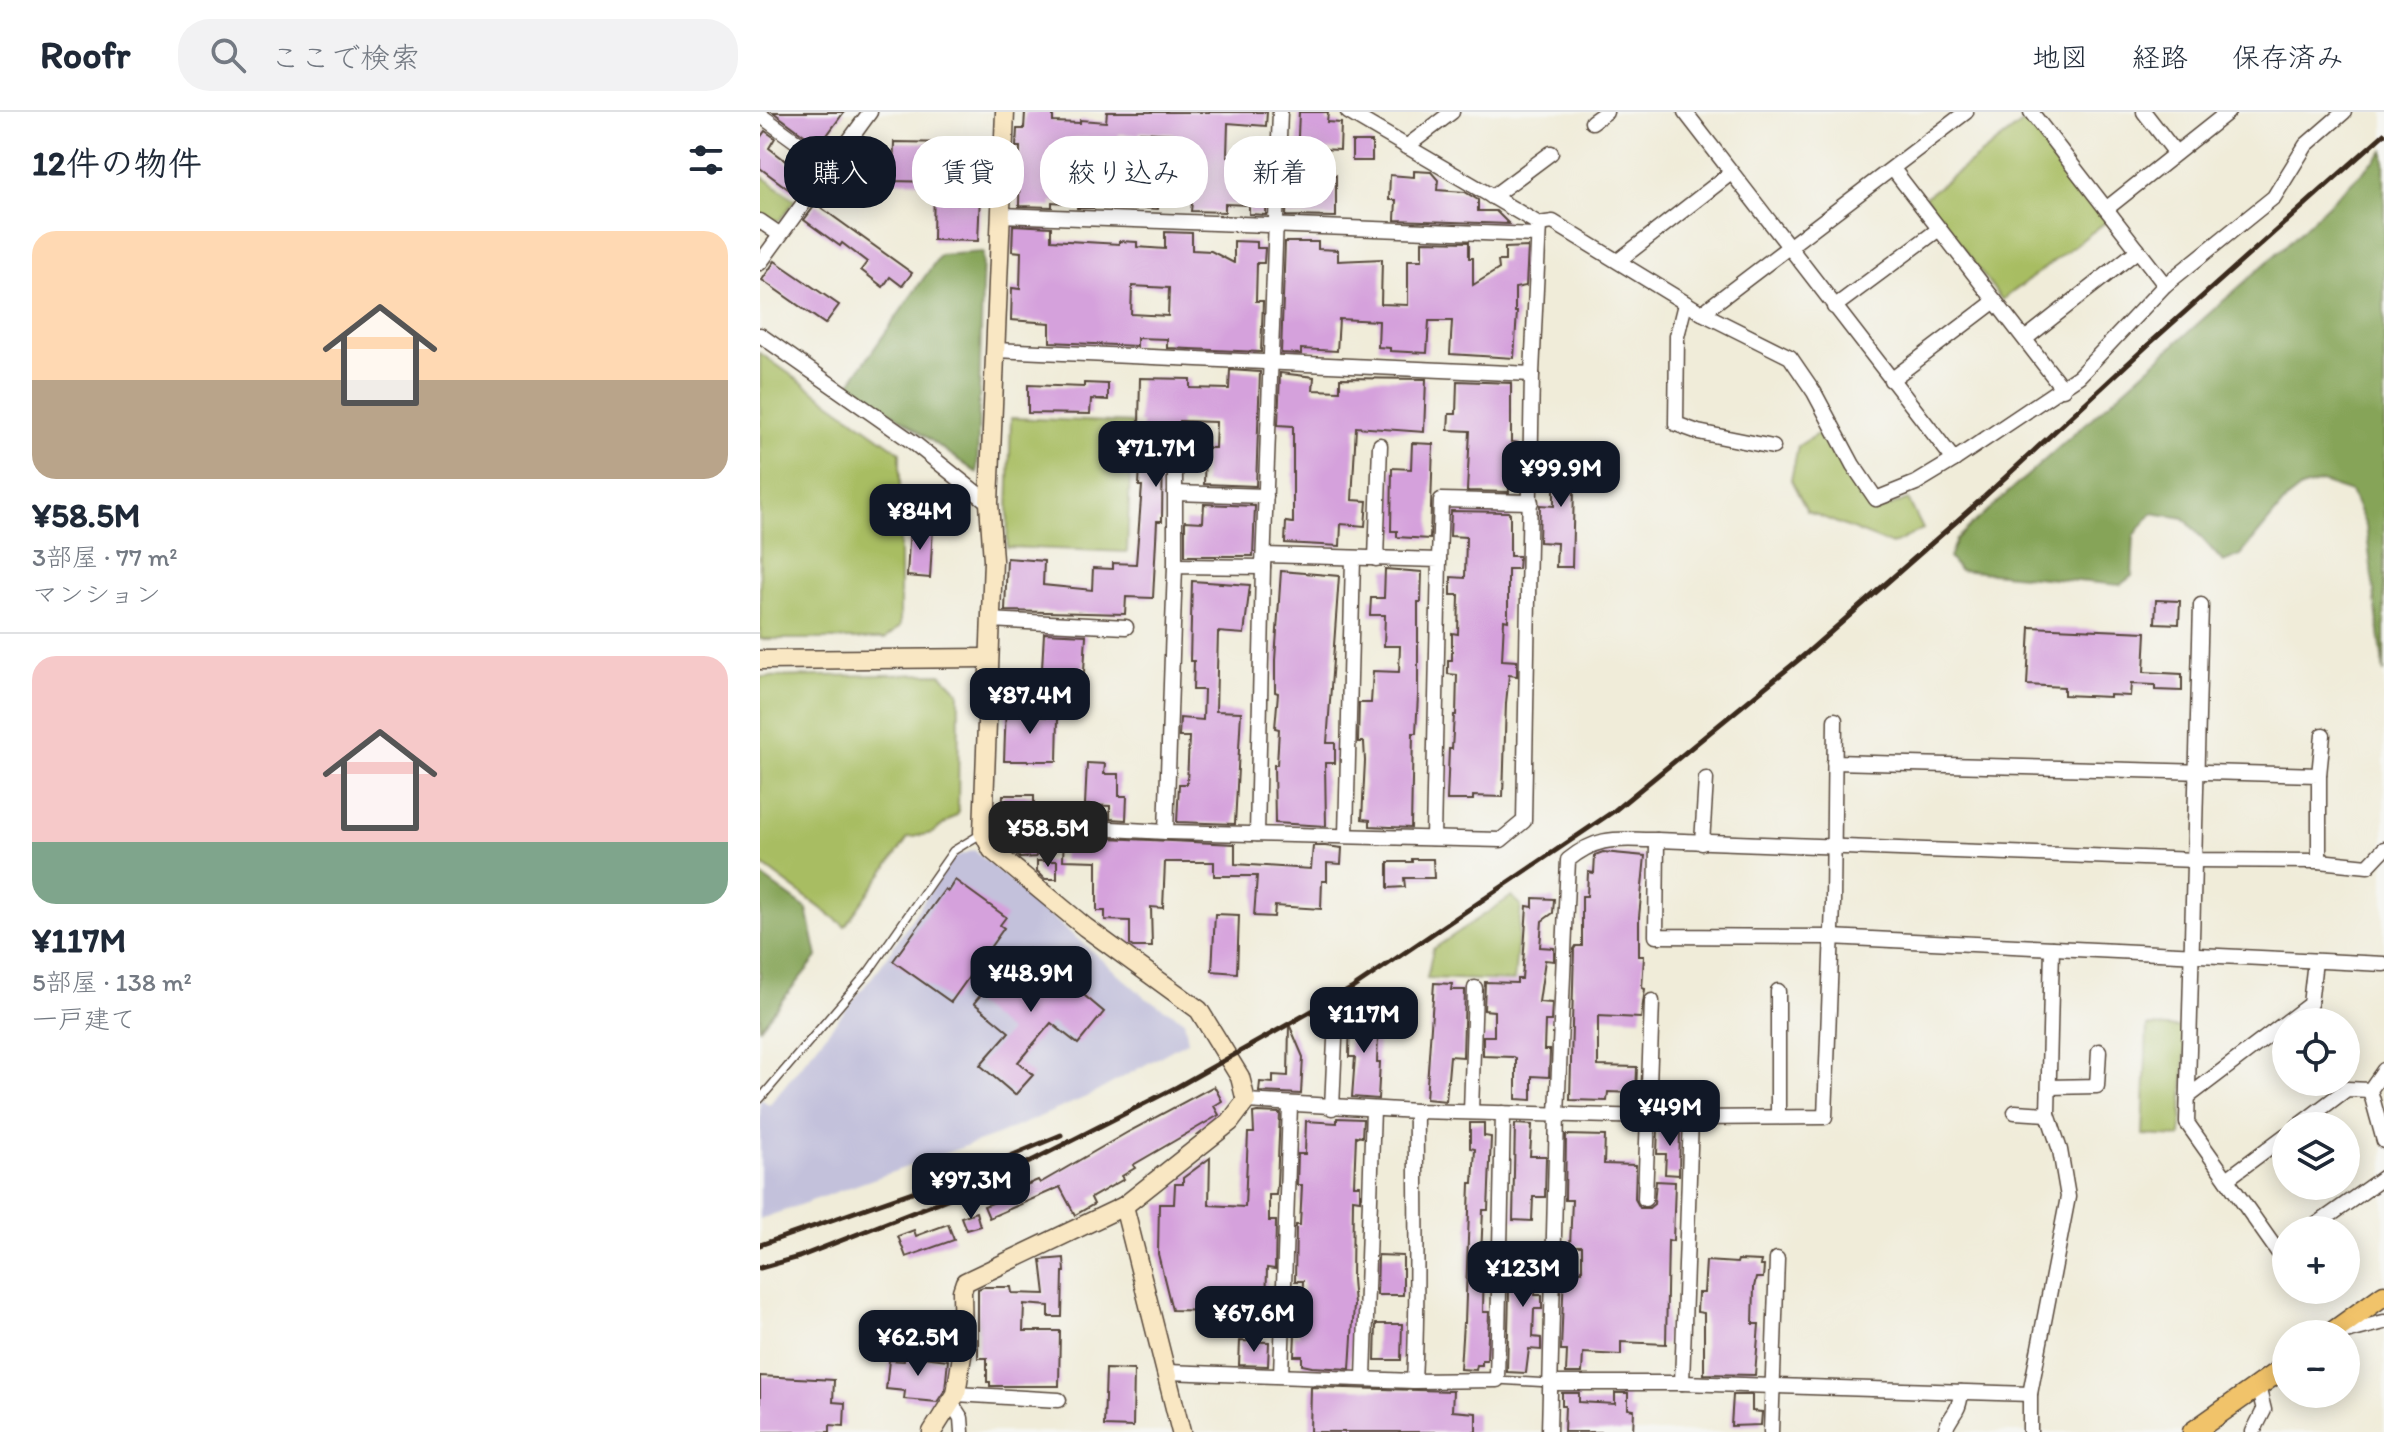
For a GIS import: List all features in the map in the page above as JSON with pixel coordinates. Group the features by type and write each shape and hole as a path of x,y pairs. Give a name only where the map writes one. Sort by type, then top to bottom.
{"main road":[{"path":"2349,1320 2384,1295"},
{"path":"2193,1432 2272,1376"}],"street":[{"path":"852,136 870,112"},
{"path":"1005,112 989,503 993,560 982,827 992,850 1085,927 1199,1010 1240,1077 1246,1101"},
{"path":"1257,834 1280,112"},
{"path":"1348,112 1492,197 1538,230"},
{"path":"1406,147 1452,112"},
{"path":"1592,122 1606,112"},
{"path":"1685,112 1954,460"},
{"path":"1702,313 1966,112"},
{"path":"2031,112 2165,285"},
{"path":"2144,112 2175,152"},
{"path":"2106,209 2228,112"},
{"path":"1001,215 1277,227 1538,230 1553,222 1685,304 1790,357 1876,499 1916,483 2063,389 2101,355 2165,285 2274,197 2306,145 2344,112"},
{"path":"760,115 789,136"},
{"path":"1492,197 1551,153"},
{"path":"1893,169 2063,389"},
{"path":"1618,261 1731,173"},
{"path":"760,263 798,208"},
{"path":"760,221 779,234"},
{"path":"1834,307 1939,229"},
{"path":"982,827 1501,840 1524,821 1532,374 1538,230"},
{"path":"2025,339 2138,250"},
{"path":"1891,380 1995,301"},
{"path":"1685,304 1677,336 1676,424 1698,432 1773,447"},
{"path":"760,335 914,443 989,503"},
{"path":"995,350 1532,374"},
{"path":"1376,559 1380,445"},
{"path":"1166,832 1175,566 1175,456"},
{"path":"1175,493 1266,496"},
{"path":"1433,838 1441,500 1531,502"},
{"path":"1346,835 1353,559"},
{"path":"1175,566 1264,561 1439,560"},
{"path":"2201,605 2187,1123 2272,1243"},
{"path":"990,620 1126,627"},
{"path":"760,660 988,658"},
{"path":"1246,1101 1332,1108 1557,1115 1825,1117 1835,720"},
{"path":"2319,861 2319,775 2323,735"},
{"path":"1834,762 2319,775"},
{"path":"1702,843 1706,779"},
{"path":"1549,1432 1557,1115 1568,860 1581,849 1603,840 1657,840 2195,860 2319,861 2368,866 2384,849"},
{"path":"1657,840 1656,936 1830,937 2384,964"},
{"path":"2030,1432 2030,1394 2068,1197 2060,1150 2048,1114 2052,948"},
{"path":"2189,1096 2310,1004 2315,961"},
{"path":"1471,1112 1475,988"},
{"path":"1778,991 1778,1116"},
{"path":"1645,1199 1652,1001"},
{"path":"1332,1108 1336,1017"},
{"path":"2049,1087 2097,1086 2099,1051"},
{"path":"2370,1090 2384,1070"},
{"path":"2317,1112 2347,1089 2370,1090"},
{"path":"2370,1090 2384,1141"},
{"path":"932,1432 954,1399 963,1349 962,1291 965,1282 1124,1206 1230,1122 1246,1101"},
{"path":"1281,1375 1290,1105"},
{"path":"1364,1378 1373,1109"},
{"path":"1414,1381 1418,1316 1416,1111"},
{"path":"2015,1112 2048,1114"},
{"path":"1167,1372 1414,1381 1497,1380 1503,1113"},
{"path":"1682,1383 1691,1118"},
{"path":"2227,1179 2272,1145"},
{"path":"2329,1216 2384,1177"},
{"path":"1124,1206 1181,1432"},
{"path":"1771,1432 1777,1259"},
{"path":"2360,1328 2384,1322"},
{"path":"1550,1383 1682,1383 2030,1394"},
{"path":"2253,1432 2264,1410 2258,1386"},
{"path":"1945,1432 1947,1422 1957,1413 1961,1392"},
{"path":"954,1399 1059,1400"},
{"path":"954,1399 962,1432"}],"lane":[{"path":"760,1099 869,971 953,851 982,827"},
{"path":"1497,1380 1550,1383"}],"shaded area":[{"path":"974,850 1146,998 1184,1020 1188,1041 1091,1095 997,1135 760,1219 760,1098 769,1105 880,967 952,858"}],"green space":[{"path":"2029,118 2107,221 2002,300 1925,197"},
{"path":"2384,151 2384,673 2366,526 2351,492 2321,482 2301,488 2287,499 2241,555 2223,562 2184,518 2152,513 2134,536 2132,576 2120,585 1959,570 1949,558 1956,539 2284,247"},
{"path":"760,175 784,192 784,208 789,208 780,220 769,220 760,213"},
{"path":"983,252 977,473 850,383 940,255"},
{"path":"760,353 900,452 900,626 885,639 760,639"},
{"path":"1011,418 1132,423 1127,552 1007,547"},
{"path":"1822,431 1874,513 1908,499 1923,529 1892,545 1807,511 1791,480 1798,446"},
{"path":"941,674 959,692 958,814 932,833 908,838 845,926 760,863 760,677"},
{"path":"760,875 807,909 817,957 760,1028"},
{"path":"1512,896 1521,906 1514,981 1427,978 1433,949"},
{"path":"2147,1026 2186,1028 2181,1137 2143,1135"}],"building":[{"path":"773,112 844,112 826,136 805,136"},
{"path":"1025,112 1053,112 1053,122 1080,123 1080,120 1106,122 1107,112 1267,112 1266,126 1228,123 1228,136 1224,136 1225,212 1191,211 1191,208 1208,208 1208,136 1140,132 1139,135 1119,136 1040,136 1040,207 1024,206 1024,136 1017,136 1017,129 1024,129"},
{"path":"1299,112 1328,112 1327,122 1341,123 1340,150 1336,150 1336,136 1298,136"},
{"path":"765,131 775,138 769,148 784,159 784,186 760,168 760,138"},
{"path":"896,142 912,142 912,181 896,181"},
{"path":"1352,142 1372,142 1372,161 1352,161"},
{"path":"1414,171 1431,172 1438,180 1437,190 1465,192 1478,200 1478,211 1496,211 1509,224 1395,220 1396,200 1389,200 1390,175 1414,177"},
{"path":"813,208 822,208 912,273 902,286 890,277 883,287 861,270 867,262 804,220"},
{"path":"934,208 979,208 978,241 933,240"},
{"path":"1249,208 1266,208 1266,215 1249,214"},
{"path":"1286,208 1336,208 1336,217 1286,216"},
{"path":"1013,225 1051,227 1051,240 1119,244 1119,241 1137,242 1137,247 1165,249 1165,232 1192,233 1192,250 1211,251 1234,263 1234,241 1257,242 1257,248 1265,248 1264,263 1257,263 1256,301 1263,301 1261,352 1167,348 1167,339 1137,338 1137,346 1050,342 1050,323 1011,320 1012,288 1020,289 1021,252 1012,251","holes":["1132,286 1169,288 1168,316 1131,314"]},
{"path":"1422,241 1469,242 1469,258 1473,258 1473,285 1499,269 1498,261 1505,261 1505,248 1528,247 1526,286 1515,288 1514,358 1450,354 1452,321 1429,321 1427,353 1390,351 1390,348 1378,347 1379,321 1339,319 1337,351 1301,349 1301,354 1281,353 1285,242 1318,242 1318,249 1338,250 1338,261 1382,259 1381,304 1408,305 1408,260 1422,260"},
{"path":"775,261 839,305 825,324 762,280"},
{"path":"1230,370 1260,372 1256,486 1204,484 1205,448 1215,448 1216,422 1180,421 1180,445 1163,444 1162,521 1157,521 1153,598 1126,597 1125,614 1005,611 1007,558 1044,561 1043,585 1092,590 1093,568 1113,569 1113,563 1136,564 1142,486 1139,486 1142,423 1139,423 1140,378 1190,379 1190,388 1229,389"},
{"path":"1280,373 1314,377 1313,390 1340,391 1340,378 1426,379 1424,432 1356,427 1352,500 1367,501 1365,526 1341,524 1340,546 1285,543 1286,522 1293,523 1293,426 1278,425"},
{"path":"1457,381 1511,383 1511,442 1520,443 1519,488 1509,488 1509,492 1467,491 1470,431 1448,430 1449,414 1456,414"},
{"path":"1084,383 1108,384 1108,400 1091,399 1090,414 1028,413 1028,385 1084,387"},
{"path":"1412,443 1433,444 1430,539 1397,537 1397,531 1391,531 1392,468 1411,469"},
{"path":"1554,449 1575,450 1572,567 1556,567 1557,543 1539,542 1540,505 1554,506"},
{"path":"1204,504 1255,506 1253,556 1185,556 1185,521 1203,522"},
{"path":"1451,511 1508,512 1510,556 1519,556 1518,569 1508,569 1508,621 1504,620 1502,660 1517,661 1517,676 1509,675 1503,797 1473,796 1473,800 1447,800 1457,675 1448,674 1448,660 1452,660 1452,633 1458,634 1459,595 1451,595 1451,577 1465,578 1466,537 1450,536"},
{"path":"910,526 933,527 930,578 907,576"},
{"path":"1385,569 1422,572 1421,602 1418,602 1418,695 1416,733 1413,733 1411,828 1370,826 1370,820 1362,819 1365,761 1364,742 1358,742 1359,703 1371,703 1373,671 1399,672 1400,646 1384,646 1385,615 1370,615 1371,598 1384,598"},
{"path":"1281,571 1339,576 1327,743 1335,743 1335,763 1325,763 1326,826 1275,823 1274,765 1277,765 1279,729 1275,728 1278,693 1275,692 1275,660"},
{"path":"1192,581 1250,585 1244,634 1218,632 1216,711 1241,712 1235,824 1177,822 1179,784 1187,784 1189,737 1179,737 1180,718 1203,720 1204,690 1193,690 1194,661 1190,661"},
{"path":"2156,600 2180,601 2179,624 2155,623"},
{"path":"2030,627 2146,632 2144,672 2182,674 2182,691 2155,690 2155,685 2131,684 2130,696 2110,697 2064,695 2064,687 2027,685"},
{"path":"1044,633 1086,635 1083,689 1041,686"},
{"path":"1006,706 1032,707 1032,716 1058,717 1057,761 1004,761"},
{"path":"1087,763 1105,764 1104,774 1119,774 1119,796 1127,796 1126,820 1110,819 1110,806 1085,805"},
{"path":"1003,795 1034,795 1034,815 1002,813"},
{"path":"1002,833 1037,837 1036,857 1020,858 1002,839"},
{"path":"1064,836 1235,844 1235,864 1311,869 1313,846 1325,846 1342,848 1341,864 1327,863 1327,881 1322,881 1321,909 1275,906 1274,917 1254,916 1257,876 1214,876 1214,862 1165,862 1163,908 1151,907 1152,947 1133,947 1130,945 1130,921 1105,920 1105,911 1097,911 1097,861 1063,860"},
{"path":"1603,852 1645,856 1639,917 1639,956 1644,956 1642,988 1645,989 1641,1018 1598,1016 1598,1066 1637,1067 1636,1093 1608,1092 1607,1101 1570,1100 1574,949 1582,946 1582,896 1587,896 1588,872 1594,873 1595,855"},
{"path":"1412,859 1433,859 1434,878 1404,878 1405,887 1388,888 1388,862 1412,862"},
{"path":"1037,861 1057,861 1057,879 1045,879 1037,871"},
{"path":"955,880 1006,917 1000,925 1004,928 951,1002 893,961 945,889 948,891"},
{"path":"1533,898 1554,899 1553,913 1542,921 1540,947 1554,948 1554,961 1545,960 1539,1002 1552,1003 1551,1021 1545,1021 1544,1050 1550,1050 1549,1077 1532,1076 1532,1100 1516,1099 1516,1059 1483,1056 1483,1036 1494,1036 1494,1011 1484,1010 1485,982 1517,983 1517,979 1522,979 1527,906 1533,907"},
{"path":"1215,914 1239,915 1237,973 1212,971"},
{"path":"1029,949 1104,1012 1078,1044 1051,1023 1018,1062 1033,1075 1015,1095 980,1065 1009,1032 974,1003 1013,956 1019,961"},
{"path":"1434,983 1452,984 1451,990 1465,990 1463,1057 1450,1056 1446,1101 1426,1099"},
{"path":"1358,1002 1373,1027 1372,1037 1378,1037 1378,1099 1352,1097 1355,1057 1349,1057 1350,1013 1347,1009"},
{"path":"1289,1024 1303,1057 1301,1094 1259,1092 1260,1082 1273,1083 1273,1075 1288,1076"},
{"path":"1214,1086 1222,1101 1214,1106 1219,1115 1133,1165 1135,1168 1122,1176 1124,1179 1091,1198 1094,1204 1075,1215 1060,1187 989,1218 984,1206 1007,1198 1005,1194 1038,1180 1040,1183"},
{"path":"1253,1113 1280,1113 1276,1195 1269,1195 1269,1221 1276,1221 1275,1269 1267,1268 1266,1309 1249,1308 1249,1323 1228,1323 1228,1314 1213,1311 1172,1310 1158,1254 1159,1204 1174,1204 1175,1184 1183,1184 1183,1178 1210,1158 1209,1205 1245,1207 1248,1133 1254,1133"},
{"path":"1337,1118 1363,1119 1362,1137 1356,1136 1354,1185 1360,1185 1360,1200 1353,1199 1354,1305 1350,1369 1302,1365 1302,1356 1294,1356 1295,1334 1299,1335 1299,1310 1302,1310 1303,1281 1295,1281 1296,1225 1300,1225 1302,1185 1297,1185 1298,1154 1305,1154 1306,1121 1337,1123"},
{"path":"1470,1123 1484,1123 1484,1136 1491,1137 1488,1210 1483,1210 1481,1256 1484,1256 1483,1312 1489,1312 1487,1360 1482,1360 1482,1365 1477,1365 1476,1370 1460,1369 1465,1323 1470,1183 1473,1183 1475,1149 1470,1148"},
{"path":"1515,1124 1532,1125 1530,1156 1546,1156 1545,1197 1533,1197 1532,1221 1513,1220"},
{"path":"1658,1127 1680,1128 1679,1175 1665,1174 1666,1154 1657,1154"},
{"path":"1566,1135 1605,1136 1604,1164 1636,1165 1635,1199 1640,1208 1649,1208 1654,1204 1656,1181 1675,1182 1673,1241 1668,1240 1666,1344 1621,1342 1621,1355 1583,1353 1582,1373 1566,1373 1567,1351 1561,1351 1564,1270 1582,1271 1582,1246 1570,1246 1572,1200 1565,1200"},
{"path":"976,1212 980,1226 966,1230 961,1217"},
{"path":"948,1224 954,1240 906,1257 898,1236 914,1230 916,1236"},
{"path":"1510,1251 1543,1254 1543,1267 1536,1267 1535,1295 1542,1295 1542,1309 1534,1309 1533,1337 1541,1338 1541,1350 1529,1349 1526,1373 1507,1372"},
{"path":"1378,1255 1403,1256 1403,1295 1377,1295"},
{"path":"1064,1258 1062,1317 1049,1317 1049,1306 1024,1304 1023,1331 1060,1331 1059,1386 990,1386 987,1382 987,1358 978,1358 978,1289 1011,1287 1012,1293 1045,1294 1041,1260"},
{"path":"1738,1260 1761,1261 1760,1266 1764,1266 1763,1278 1756,1278 1754,1287 1753,1324 1759,1324 1755,1375 1704,1374 1704,1313 1697,1312 1698,1293 1704,1293 1706,1261 1737,1263"},
{"path":"1376,1324 1402,1324 1401,1360 1375,1360"},
{"path":"1240,1341 1269,1342 1268,1366 1239,1365"},
{"path":"905,1355 948,1360 945,1390 937,1402 904,1399 905,1391 886,1389 889,1360 904,1361"},
{"path":"1106,1369 1134,1370 1133,1427 1104,1426"},
{"path":"760,1376 834,1380 833,1402 845,1403 844,1426 830,1425 830,1432 760,1432"},
{"path":"1311,1387 1453,1391 1452,1411 1476,1413 1476,1432 1310,1432"},
{"path":"1562,1393 1579,1393 1579,1402 1615,1404 1615,1393 1628,1393 1628,1409 1634,1410 1633,1432 1564,1432"},
{"path":"1733,1395 1752,1395 1752,1411 1762,1412 1761,1425 1731,1426"}],"railway":[{"path":"760,1268 799,1257 988,1183 1177,1087 1351,989 1614,811 1808,652 1983,498 2149,344 2384,134"},
{"path":"760,1245 984,1167 1061,1135"}]}
